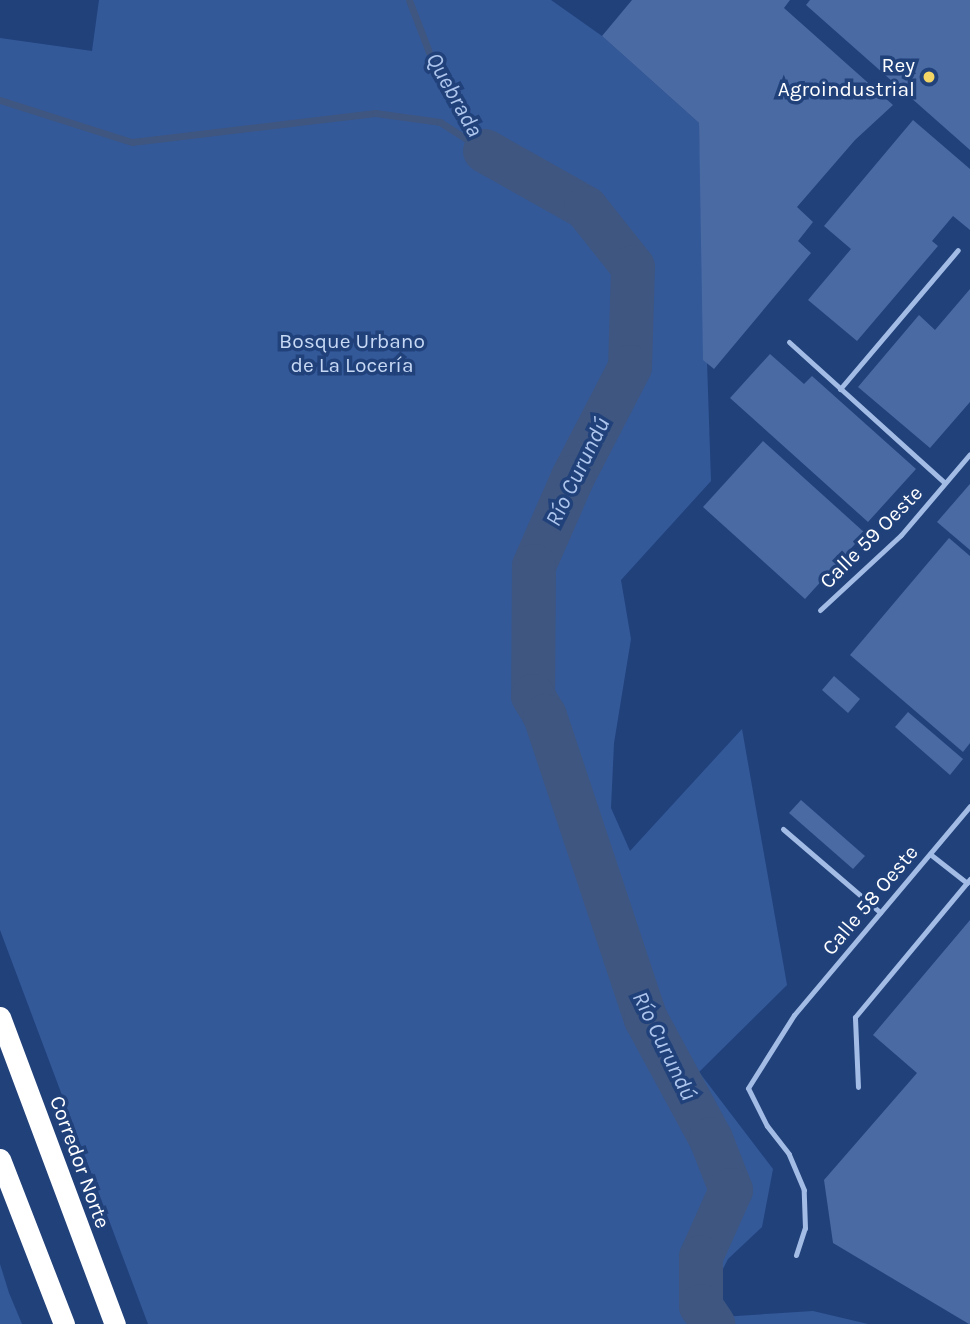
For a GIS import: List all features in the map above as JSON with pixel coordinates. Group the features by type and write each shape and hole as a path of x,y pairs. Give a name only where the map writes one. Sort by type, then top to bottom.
{"highway":[{"name":"Corredor Norte","path":"0,1017 115,1324"},
{"path":"0,1159 64,1324"}],"lane":[{"path":"840,389 958,250"},
{"path":"789,342 946,483"},
{"name":"Calle 59 Oeste","path":"820,610 901,535 970,454"},
{"name":"Calle 58 Oeste","path":"796,1255 805,1228 804,1190 789,1154 767,1126 748,1088 794,1015 970,806"},
{"path":"783,829 880,912"},
{"path":"858,1087 855,1017 969,881 930,854"}],"green space":[{"name":"Bosque Urbano de La Locería","path":"99,0 551,0 602,36 699,123 711,481 621,580 631,639 614,743 611,808 630,851 742,729 787,985 699,1072 773,1169 762,1227 728,1259 695,1324 148,1324 0,930 0,38 92,51"},
{"path":"0,1264 9,1293 22,1324 0,1324"},
{"path":"813,1311 868,1324 710,1324 721,1317"}],"building":[{"path":"632,0 790,0 784,8 893,105 855,140 797,207 813,222 798,241 811,253 714,369 703,360 699,123 602,36"},
{"name":"Rey Agroindustrial","path":"810,0 970,0 970,150 806,5"},
{"path":"913,120 970,169 970,230 953,216 932,241 938,246 857,341 808,300 851,249 824,226"},
{"path":"970,289 970,402 930,448 858,387 919,315 935,330"},
{"path":"770,354 804,384 812,376 916,469 868,522 730,398"},
{"path":"763,441 865,533 805,599 703,507"},
{"path":"970,484 970,550 937,522"},
{"path":"949,538 970,556 970,743 963,752 850,655"},
{"path":"834,676 860,699 848,713 822,690"},
{"path":"908,712 963,759 950,775 895,727"},
{"path":"801,800 865,856 853,869 789,813"},
{"path":"970,920 969,1324 833,1243 824,1180 917,1073 873,1035"}],"waterway":[{"name":"Quebrada","path":"409,0 439,78 483,149"},
{"name":"Río Curundú","path":"0,100 132,142 375,113 440,122 485,151"},
{"name":"Río Curundú","path":"485,151 586,208 633,267 630,367 573,477 534,566 533,696 545,716 646,1019 711,1139 731,1190 701,1257 701,1306 713,1324"}],"place":[{"name":"Rey Agroindustrial","path":"929,77"}]}
